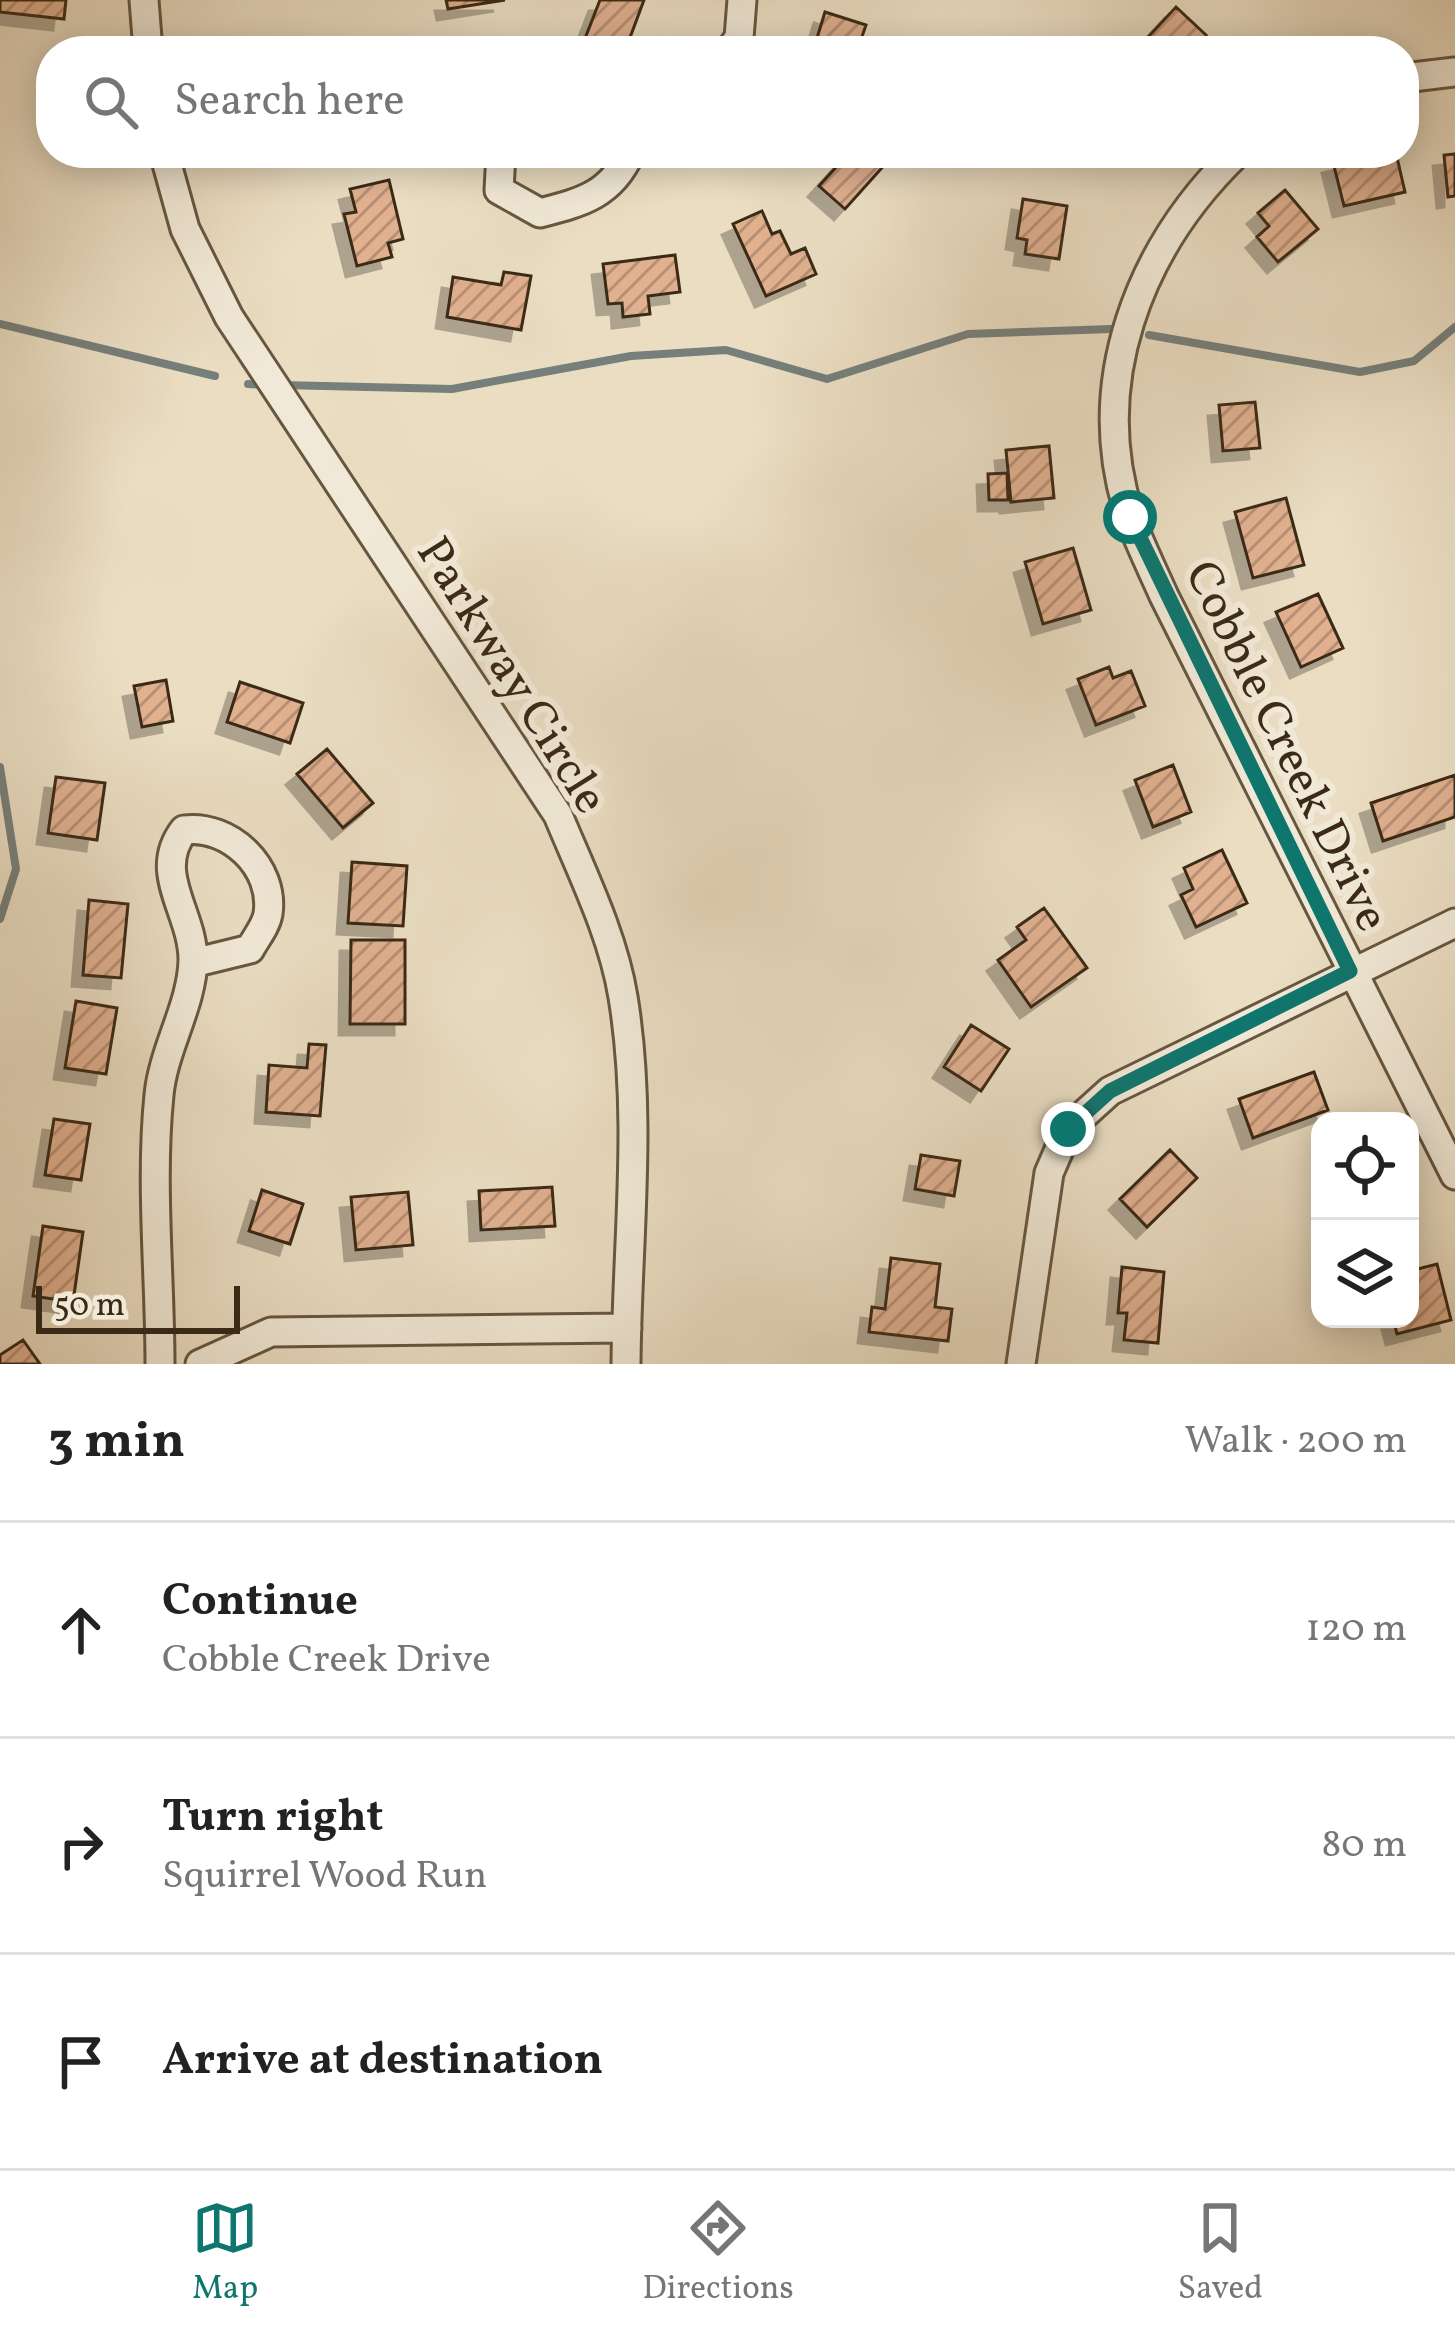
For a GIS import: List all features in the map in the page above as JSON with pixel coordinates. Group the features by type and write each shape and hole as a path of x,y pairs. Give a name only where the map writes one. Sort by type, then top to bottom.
{"street":[{"path":"144,0 147,36"},
{"path":"739,36 742,0"},
{"path":"1419,76 1455,72"},
{"name":"Parkway Circle","path":"168,168 185,229 229,317 558,815 592,897 623,994 633,1122 626,1364"},
{"path":"501,168 500,190 540,213 589,200 618,180 623,168"},
{"name":"Cobble Creek Drive","path":"1222,168 1203,187 1145,272 1118,373 1116,447 1130,517 1164,596 1455,1175"},
{"path":"160,1364 159,1093 193,963 188,917 169,877 172,846 184,830 205,827 234,838 268,888 268,918 250,949 193,963"},
{"path":"1021,1364 1048,1173 1068,1129 1110,1091 1455,923"},
{"path":"200,1364 272,1332 626,1328"}],"building":[{"path":"0,0 66,0 64,19 0,12"},
{"path":"446,0 505,0 448,9"},
{"path":"600,0 644,0 631,36 586,36"},
{"path":"1176,7 1206,35 1205,36 1149,36"},
{"path":"825,12 866,25 862,36 818,36"},
{"path":"1455,154 1455,196 1448,197 1444,155"},
{"path":"835,168 882,168 845,209 819,186"},
{"path":"1334,168 1399,168 1405,192 1344,206"},
{"path":"389,180 403,239 388,243 392,257 357,266 344,214 356,212 350,189"},
{"path":"1285,190 1318,229 1278,262 1257,237 1269,226 1258,213"},
{"path":"1023,199 1067,206 1059,259 1025,254 1027,240 1017,238"},
{"path":"762,211 772,234 780,231 791,254 805,248 816,274 766,296 733,224"},
{"path":"675,255 680,292 648,296 650,314 623,317 622,303 608,304 603,264"},
{"path":"504,272 531,276 521,330 447,317 453,277 501,285"},
{"path":"1255,402 1260,448 1223,451 1219,405"},
{"path":"1049,446 1054,498 1011,502 1006,450"},
{"path":"1007,473 1008,500 989,500 988,474"},
{"path":"1286,498 1304,565 1253,578 1235,512"},
{"path":"1073,548 1091,610 1043,624 1025,562"},
{"path":"1318,594 1343,648 1301,667 1276,612"},
{"path":"1109,667 1113,678 1131,671 1145,706 1096,725 1078,679"},
{"path":"166,680 173,721 142,727 134,686"},
{"path":"240,682 303,703 290,743 227,722"},
{"path":"327,749 373,803 343,828 297,774"},
{"path":"1173,765 1191,812 1153,827 1135,780"},
{"path":"1455,775 1455,817 1383,841 1371,803"},
{"path":"56,777 105,783 97,840 48,833"},
{"path":"1222,850 1247,903 1196,927 1181,895 1193,889 1184,868"},
{"path":"352,862 407,866 403,926 348,923"},
{"path":"89,900 128,904 121,978 83,975"},
{"path":"1044,908 1087,968 1031,1007 998,960 1026,940 1017,927"},
{"path":"351,940 405,940 405,1024 350,1024"},
{"path":"76,1001 117,1008 106,1074 65,1068"},
{"path":"971,1025 1009,1049 981,1091 944,1067"},
{"path":"309,1044 326,1045 320,1116 266,1112 269,1065 307,1068"},
{"path":"1314,1072 1328,1110 1311,1112 1311,1116 1253,1138 1239,1099"},
{"path":"54,1119 90,1124 81,1180 45,1175"},
{"path":"1170,1150 1197,1178 1147,1227 1120,1199"},
{"path":"921,1155 960,1161 954,1196 915,1189"},
{"path":"552,1187 555,1226 481,1230 479,1191"},
{"path":"262,1190 303,1204 290,1244 249,1231"},
{"path":"408,1192 413,1245 356,1250 351,1197"},
{"path":"43,1226 83,1232 73,1302 33,1296"},
{"path":"891,1258 940,1264 935,1307 952,1309 948,1341 869,1332 872,1307 885,1309"},
{"path":"1437,1264 1451,1320 1397,1334 1395,1328 1419,1328 1419,1269"},
{"path":"1122,1267 1164,1272 1158,1343 1124,1340 1127,1313 1118,1313"},
{"path":"23,1340 40,1364 0,1364 0,1355"}],"waterway":[{"path":"0,324 215,376"},
{"path":"1149,335 1360,372 1414,361 1455,327"},
{"path":"281,385 452,389 631,356 726,350 827,379 968,334 1111,329"},
{"path":"248,384 266,385"},
{"path":"0,767 16,869 0,919"}],"route":[{"path":"1068,1129 1110,1091 1350,971 1164,596 1130,517"}]}
